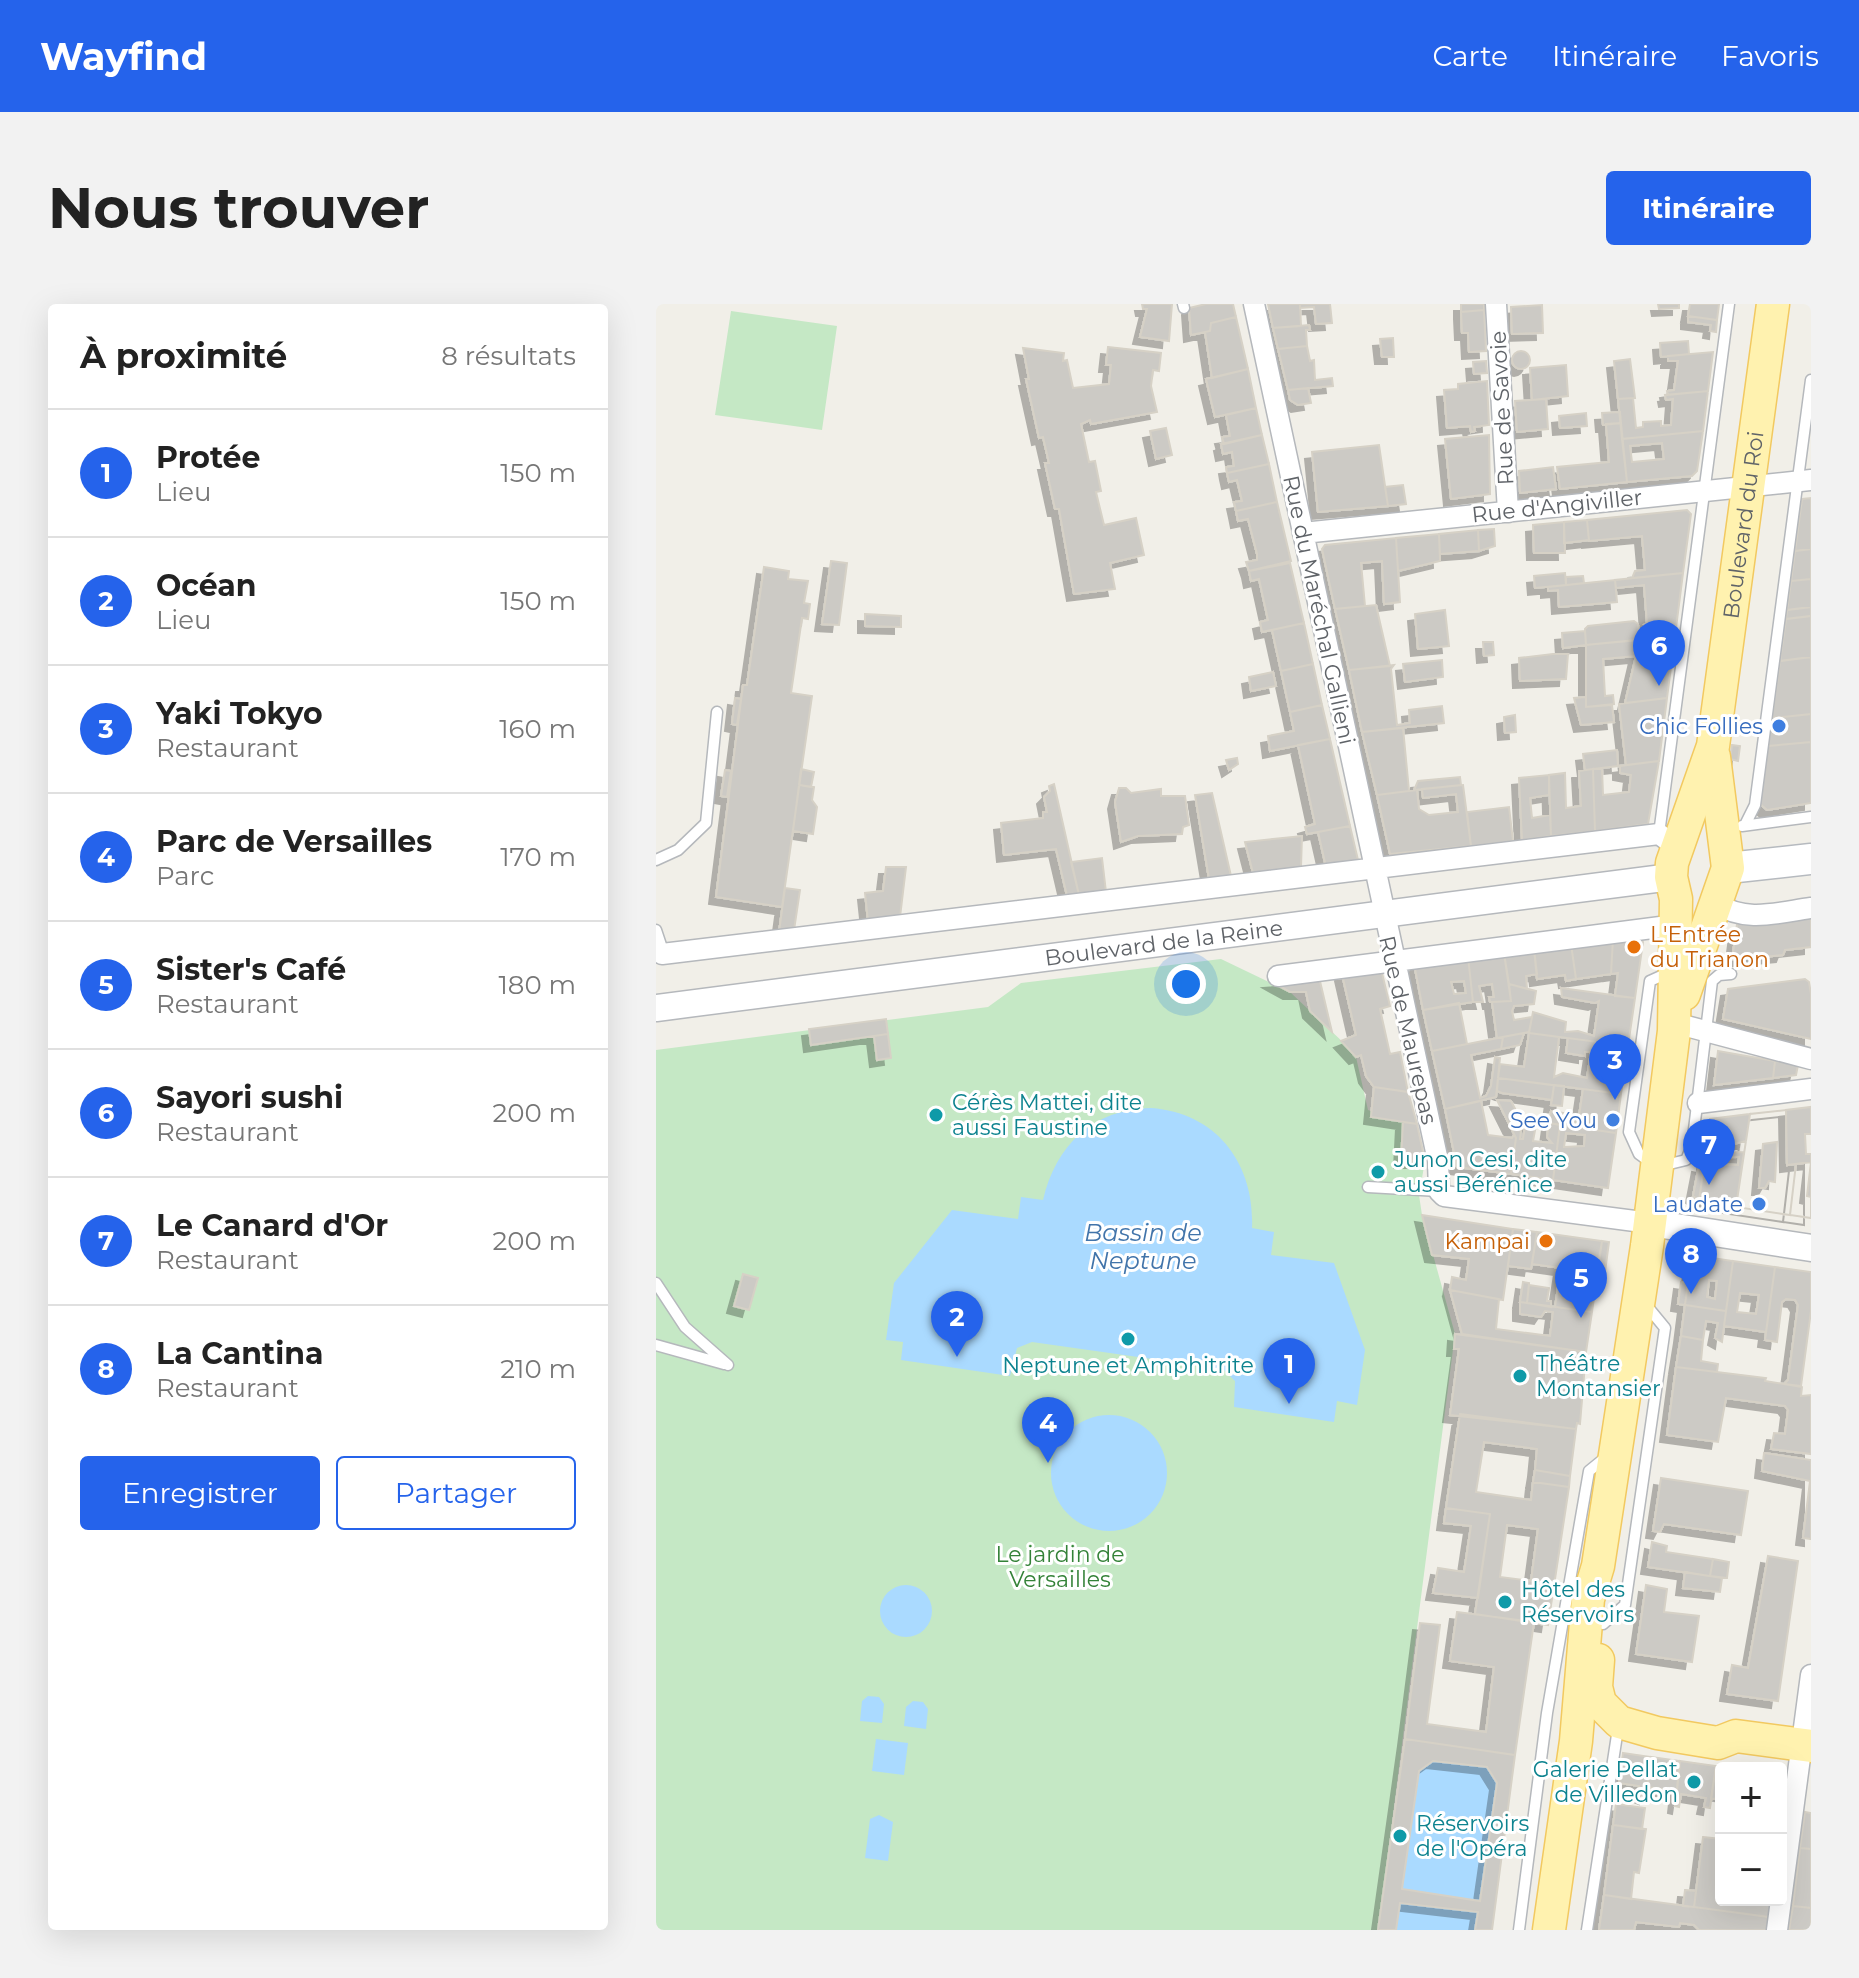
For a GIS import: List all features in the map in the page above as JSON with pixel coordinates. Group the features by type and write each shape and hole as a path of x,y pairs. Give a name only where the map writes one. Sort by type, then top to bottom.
{"main road":[{"name":"Boulevard du Roi","path":"1675,1023 1674,871 1713,746 1773,304"},
{"name":"Boulevard du Roi","path":"1675,1023 1714,904 1730,842 1713,746"},
{"name":"Boulevard de la Reine","path":"1714,904 1690,905 1674,871 1705,841 1730,842 1811,859"},
{"path":"1549,1930 1566,1724 1588,1599 1598,1566 1640,1297 1675,1023"},
{"path":"1598,1566 1605,1592 1596,1687 1605,1710 1633,1730"},
{"path":"1566,1724 1718,1743 1736,1736 1807,1746"}],"street":[{"name":"Rue du Maréchal Gallieni","path":"1254,304 1383,916"},
{"name":"Rue de Savoie","path":"1496,304 1508,512"},
{"name":"Rue d'Angiviller","path":"1303,533 1804,481"},
{"path":"662,951 1374,871 1674,871"},
{"path":"1278,976 1393,961 1674,871"},
{"name":"Boulevard de la Reine","path":"656,1008 1383,916 1674,871"},
{"name":"Boulevard de la Reine","path":"1714,904 1746,917 1811,908"},
{"name":"Rue de Maurepas","path":"1383,916 1438,1161 1439,1191"},
{"path":"1675,1023 1811,1059"},
{"path":"1698,1103 1811,1089"},
{"path":"1439,1191 1444,1196 1811,1248"},
{"path":"1777,1930 1807,1746 1811,1675"}],"lane":[{"path":"1674,871 1706,490 1729,304"},
{"path":"1730,842 1755,805 1804,481 1811,380"},
{"path":"656,860 678,850 706,823 717,712"},
{"path":"1730,842 1811,817"},
{"path":"656,930 662,951"},
{"path":"1675,970 1650,981 1629,1132 1639,1154 1657,1167 1686,1160 1692,1146 1712,981 1719,975 1731,974"},
{"path":"1368,1187 1439,1191"},
{"path":"656,1283 685,1327 728,1365 656,1345"},
{"path":"1603,1624 1625,1605 1665,1328 1640,1297"},
{"path":"1519,1930 1566,1724 1589,1471 1616,1449"},
{"path":"1587,1930 1633,1730"}],"green space":[{"path":"731,311 837,326 822,430 715,415"},
{"name":"Le jardin de Versailles","path":"1221,959 1290,992 1356,1057 1368,1110 1403,1122 1401,1160 1425,1161 1419,1195 1422,1215 1455,1334 1378,1930 656,1930 656,1050 988,1007 1021,983"}],"water":[{"name":"Bassin de Neptune","path":"1151,1108 1175,1112 1195,1120 1228,1146 1247,1183 1252,1228 1274,1232 1271,1255 1334,1263 1365,1350 1357,1405 1337,1401 1334,1422 1234,1407 1235,1381 1223,1369 1032,1342 1017,1348 1010,1376 901,1360 903,1342 886,1340 894,1283 952,1210 1018,1219 1021,1197 1043,1200 1057,1163 1080,1134 1111,1115"},
{"path":"1109,1415 1131,1420 1150,1432 1162,1451 1167,1473 1162,1495 1150,1514 1131,1526 1109,1531 1087,1526 1068,1514 1056,1495 1051,1473 1056,1451 1068,1432 1087,1420"},
{"path":"906,1585 924,1593 932,1611 924,1629 906,1637 888,1629 880,1611 888,1593"},
{"path":"868,1696 879,1697 884,1704 882,1723 860,1721 862,1701"},
{"path":"913,1701 923,1702 928,1709 926,1729 904,1726 906,1707"},
{"path":"876,1739 908,1743 904,1775 872,1771"},
{"path":"1433,1761 1487,1767 1497,1783 1480,1901 1402,1889 1419,1771"},
{"path":"879,1815 893,1822 888,1861 865,1858 870,1819"},
{"path":"1400,1903 1478,1912 1475,1930 1396,1930"}],"building":[{"path":"1142,304 1172,304 1169,341 1140,337 1147,309 1143,309"},
{"path":"1206,304 1233,304 1236,317 1211,323 1210,331 1191,335 1189,308"},
{"path":"1268,304 1300,304 1301,326 1273,328"},
{"path":"1300,304 1330,304 1332,323 1316,324 1314,307 1300,308"},
{"path":"1461,304 1484,304 1484,310 1461,312"},
{"path":"1658,304 1679,304 1679,308 1659,309"},
{"path":"1690,304 1719,304 1717,320 1688,316"},
{"path":"1542,305 1543,333 1512,334 1511,307"},
{"path":"1484,310 1486,351 1469,352 1468,333 1462,333 1461,312"},
{"path":"1688,316 1717,320 1716,332 1710,331 1711,325 1688,322"},
{"path":"1236,317 1248,369 1212,378 1205,332 1210,331 1211,323"},
{"path":"1309,325 1310,330 1306,330 1307,346 1278,349 1273,328"},
{"path":"1393,338 1394,357 1382,357 1380,339"},
{"path":"1688,341 1689,354 1661,357 1660,343"},
{"path":"1307,346 1310,361 1314,360 1315,380 1332,378 1333,386 1288,390 1278,349"},
{"path":"1108,347 1161,353 1159,371 1153,370 1151,386 1157,412 1091,424 1090,420 1081,424 1089,462 1095,461 1101,491 1096,492 1104,525 1136,518 1144,555 1110,563 1115,589 1074,594 1059,509 1055,509 1045,463 1049,463 1043,437 1039,438 1026,379 1029,379 1023,348 1064,353 1063,361 1067,360 1073,388 1109,384 1111,365 1106,365"},
{"path":"1517,351 1525,351 1530,360 1528,367 1517,369 1512,364 1512,356"},
{"path":"1713,352 1708,391 1668,395 1667,391 1674,390 1678,361 1668,361 1668,356"},
{"path":"1630,359 1635,398 1618,399 1614,361"},
{"path":"1486,361 1487,373 1474,374 1473,362"},
{"path":"1566,365 1568,396 1532,400 1530,368"},
{"path":"1248,369 1256,408 1215,417 1206,379"},
{"path":"1487,381 1489,425 1474,427 1475,431 1471,432 1470,426 1447,428 1444,390 1458,389 1458,384"},
{"path":"1308,388 1311,403 1298,405 1290,400 1288,390"},
{"path":"1708,391 1703,431 1622,439 1618,399 1633,398 1636,428 1643,427 1643,422 1661,421 1661,426 1671,425 1673,399 1666,400 1665,395"},
{"path":"1546,399 1548,429 1517,432 1515,401"},
{"path":"1256,408 1262,435 1224,444 1222,437 1230,436 1226,415"},
{"path":"1620,412 1621,423 1603,425 1602,413"},
{"path":"1586,413 1587,426 1560,428 1559,416"},
{"path":"1621,423 1627,482 1560,489 1557,467 1609,462 1606,424"},
{"path":"1166,428 1172,455 1156,459 1150,431"},
{"path":"1703,431 1697,471 1692,476 1627,482 1622,439","holes":["1662,443 1664,459 1632,462 1630,446"]},
{"path":"1262,435 1269,464 1227,473 1226,467 1234,466 1232,452 1223,454 1221,444"},
{"path":"1489,435 1490,494 1451,499 1445,439"},
{"path":"1379,445 1388,506 1318,512 1312,452"},
{"path":"1269,464 1277,502 1236,511 1234,502 1242,501 1237,480 1229,482 1227,473"},
{"path":"1553,467 1556,489 1520,493 1519,471"},
{"path":"1403,485 1406,504 1388,506 1385,487"},
{"path":"1811,498 1811,549 1795,551 1802,499"},
{"path":"1277,502 1291,561 1249,571 1246,562 1257,560 1257,554 1248,519 1238,521 1236,511"},
{"path":"1687,510 1691,514 1683,573 1632,578 1635,571 1645,570 1642,536 1589,541 1587,520"},
{"path":"1587,520 1589,540 1564,543 1564,522"},
{"path":"1564,522 1565,553 1534,553 1533,525"},
{"path":"1494,529 1495,546 1479,551 1478,530"},
{"path":"1478,530 1479,551 1440,554 1439,534"},
{"path":"1439,534 1440,561 1398,571 1396,538"},
{"path":"1396,538 1400,602 1384,604 1382,561 1361,563 1365,606 1335,609 1322,549 1325,545"},
{"path":"1811,549 1811,579 1791,581 1795,551"},
{"path":"831,561 847,563 839,625 822,624"},
{"path":"1290,563 1304,623 1262,632 1260,622 1268,620 1259,579 1251,581 1249,571"},
{"path":"764,567 789,571 788,579 808,581 804,603 810,604 808,619 802,618 791,693 812,696 782,907 716,897 743,685 747,685"},
{"path":"1565,573 1566,585 1535,588 1534,576"},
{"path":"1683,573 1675,636 1649,639 1644,625 1647,624 1644,585 1616,588 1615,580"},
{"path":"1583,576 1584,583 1566,585 1566,577"},
{"path":"1811,579 1811,607 1787,610 1791,581"},
{"path":"1615,580 1617,602 1559,607 1558,590 1548,591 1548,587"},
{"path":"1376,605 1390,666 1349,670 1335,609"},
{"path":"1811,607 1811,616 1786,619 1787,610"},
{"path":"1445,610 1449,646 1418,649 1415,614"},
{"path":"865,614 901,616 901,627 865,626"},
{"path":"1811,616 1811,657 1780,661 1786,619"},
{"path":"1634,621 1638,624 1639,640 1586,645 1585,629 1588,626"},
{"path":"1304,623 1313,664 1281,671 1272,630"},
{"path":"1585,631 1586,645 1563,648 1562,633"},
{"path":"1675,636 1667,698 1625,703 1636,656 1603,659 1605,696 1613,695 1614,704 1586,707 1586,645"},
{"path":"1483,642 1493,642 1494,655 1484,656"},
{"path":"1568,654 1566,679 1520,681 1519,658"},
{"path":"1811,657 1811,714 1772,718 1780,661"},
{"path":"1442,660 1443,677 1405,682 1403,664"},
{"path":"1313,664 1322,705 1290,712 1281,671"},
{"path":"1394,665 1391,669 1397,725 1410,723 1409,710 1442,706 1444,723 1362,732 1349,670"},
{"path":"1273,672 1276,686 1251,691 1249,677"},
{"path":"1586,697 1586,707 1612,705 1614,722 1581,725 1574,698"},
{"path":"735,698 741,699 737,725 732,724"},
{"path":"1667,698 1659,761 1626,765 1619,704"},
{"path":"1322,705 1330,739 1270,751 1268,736 1294,731 1290,712"},
{"path":"1811,714 1811,742 1768,746 1772,718"},
{"path":"1515,715 1516,732 1505,733 1504,717"},
{"path":"1403,728 1409,791 1377,795 1362,732"},
{"path":"1330,739 1350,826 1307,834 1305,827 1315,824 1298,745"},
{"path":"1811,742 1811,803 1767,810 1759,803 1768,746"},
{"path":"1732,745 1740,746 1738,761 1730,759"},
{"path":"1617,750 1618,766 1585,770 1583,754"},
{"path":"1237,758 1238,764 1229,770 1226,760"},
{"path":"1659,761 1648,824 1595,831 1593,769 1602,768 1603,795 1629,792 1631,775 1620,773 1620,766"},
{"path":"801,769 814,772 811,787 799,785"},
{"path":"1593,769 1595,831 1551,836 1549,775 1565,773 1566,808 1581,806 1579,771"},
{"path":"725,770 731,771 727,797 721,796"},
{"path":"1549,775 1549,795 1530,798 1532,818 1550,815 1551,836 1522,840 1519,778"},
{"path":"1460,777 1461,785 1414,790 1418,781"},
{"path":"1054,784 1079,895 1067,896 1056,849 1004,855 1001,823 1043,818 1043,812 1047,812 1044,797 1050,791 1049,786"},
{"path":"799,785 814,787 812,800 817,807 813,834 793,831"},
{"path":"1463,785 1471,846 1390,854 1377,795 1417,790 1419,809 1429,815 1458,812 1456,794 1423,798 1422,789"},
{"path":"1119,788 1126,788 1131,793 1161,789 1161,796 1185,796 1189,825 1183,827 1182,834 1138,836 1121,842 1115,802"},
{"path":"1212,793 1231,876 1209,879 1195,795"},
{"path":"1509,807 1513,841 1471,846 1467,812"},
{"path":"1350,826 1358,860 1326,867 1318,832"},
{"path":"1302,836 1301,867 1253,873 1245,842"},
{"path":"1102,858 1106,892 1079,895 1071,862"},
{"path":"886,867 906,867 900,917 868,921 865,893 883,891"},
{"path":"785,888 800,890 794,930 779,932"},
{"path":"1811,914 1811,947 1785,950 1783,955 1732,960 1737,924"},
{"path":"1638,936 1643,942 1635,998 1615,996 1618,973 1611,974 1613,939"},
{"path":"1613,939 1611,974 1576,979 1571,944"},
{"path":"1571,944 1576,979 1566,981 1565,975 1537,979 1534,949"},
{"path":"1534,949 1537,974 1526,976 1527,989 1509,984 1504,953"},
{"path":"1504,953 1511,1001 1490,1002 1489,997 1494,997 1492,984 1479,986 1483,1002 1473,1002 1468,957"},
{"path":"1468,957 1473,1002 1423,1010 1415,969 1418,963","holes":["1464,981 1466,993 1454,994 1451,982"]},
{"path":"1381,969 1390,1006 1380,1009 1390,1054 1400,1052 1408,1092 1374,1087 1366,1076 1361,1055 1356,1057 1341,1041 1356,1035 1342,974"},
{"path":"1319,977 1332,1032 1310,1011 1306,992 1290,992 1270,981"},
{"path":"1805,979 1809,982 1811,994 1811,1039 1723,1019 1728,989"},
{"path":"1509,984 1536,991 1534,1004 1514,1006 1512,1011 1514,1020 1532,1017 1529,1032 1497,1038 1492,1002 1511,1001"},
{"path":"1561,988 1635,998 1628,1046 1529,1033 1533,1012 1566,1022 1565,1032 1578,1031 1594,1036 1599,1001 1595,1003 1562,997"},
{"path":"1459,1003 1467,1044 1432,1051 1423,1010"},
{"path":"886,1019 888,1034 811,1045 809,1029"},
{"path":"1524,1033 1520,1045 1501,1049 1503,1037"},
{"path":"1529,1033 1559,1037 1554,1077 1563,1073 1587,1078 1591,1052 1585,1052 1585,1056 1566,1053 1568,1038 1628,1046 1621,1094 1498,1078 1500,1064 1524,1067"},
{"path":"888,1034 891,1058 877,1060 874,1036"},
{"path":"1503,1037 1501,1049 1471,1055 1480,1098 1486,1096 1491,1086 1495,1057 1500,1058 1496,1097 1445,1109 1432,1051"},
{"path":"1718,1051 1775,1061 1773,1078 1714,1085"},
{"path":"1775,1061 1798,1065 1796,1075 1773,1078"},
{"path":"1498,1078 1554,1085 1552,1100 1497,1091"},
{"path":"1554,1085 1564,1086 1562,1106 1551,1105"},
{"path":"1374,1087 1408,1092 1417,1124 1371,1117"},
{"path":"1583,1089 1621,1094 1616,1133 1549,1123 1551,1111 1570,1114 1571,1122 1578,1123"},
{"path":"1497,1100 1511,1101 1522,1122 1520,1139 1523,1139 1526,1120 1536,1125 1533,1141 1552,1143 1547,1137 1549,1123 1560,1125 1553,1180 1511,1174 1516,1138"},
{"path":"1481,1101 1488,1135 1512,1138 1514,1135 1516,1138 1511,1174 1457,1167 1445,1109"},
{"path":"1811,1107 1811,1134 1805,1134 1806,1154 1811,1154 1811,1162 1787,1165 1786,1110"},
{"path":"1786,1110 1787,1165 1796,1164 1790,1215 1736,1207 1750,1114","holes":["1777,1142 1775,1182 1769,1181 1765,1188 1759,1188 1763,1144"]},
{"path":"1786,1110 1787,1165 1796,1164 1790,1215 1736,1207 1750,1114"},
{"path":"1750,1114 1746,1141 1725,1146 1718,1165 1704,1164 1710,1119"},
{"path":"1403,1122 1417,1124 1425,1161 1401,1161"},
{"path":"1560,1125 1616,1133 1608,1188 1553,1180","holes":["1566,1133 1585,1135 1584,1146 1564,1147"]},
{"path":"1744,1152 1736,1207 1699,1202 1704,1164 1738,1165 1739,1157 1721,1157 1722,1153"},
{"path":"1811,1162 1807,1196 1811,1197 1811,1218 1790,1215 1796,1164"},
{"path":"1811,1162 1811,1218 1790,1215 1796,1164"},
{"path":"1699,1165 1704,1166 1699,1200 1693,1196"},
{"path":"1422,1215 1513,1229 1503,1300 1450,1290 1452,1277 1466,1280 1469,1259 1432,1255"},
{"path":"1513,1229 1537,1232 1531,1269 1508,1266"},
{"path":"1537,1232 1602,1241 1592,1312 1555,1307 1561,1268 1532,1264"},
{"path":"1602,1241 1609,1242 1605,1272 1597,1271"},
{"path":"1692,1255 1733,1261 1726,1311 1685,1305","holes":["1709,1280 1717,1281 1715,1299 1707,1297"]},
{"path":"1733,1261 1775,1267 1766,1332 1724,1326","holes":["1740,1293 1759,1295 1756,1314 1737,1312"]},
{"path":"1775,1267 1811,1272 1811,1311 1801,1386 1784,1384 1788,1380 1798,1305 1795,1300 1782,1302 1777,1342 1765,1340"},
{"path":"743,1274 758,1278 749,1310 734,1306"},
{"path":"1523,1282 1529,1283 1527,1303 1520,1302"},
{"path":"1681,1282 1688,1283 1685,1305 1678,1304"},
{"path":"1529,1285 1549,1288 1547,1301 1551,1301 1551,1307 1527,1303"},
{"path":"1450,1290 1499,1299 1496,1329 1550,1336 1553,1312 1545,1311 1541,1317 1520,1314 1520,1302 1592,1312 1586,1352 1462,1334"},
{"path":"1685,1305 1726,1311 1722,1342 1715,1338 1718,1323 1706,1321 1703,1340 1681,1336"},
{"name":"Théâtre Montansier","path":"1455,1334 1586,1352 1580,1424 1577,1423 1576,1429 1450,1415 1459,1349 1454,1349"},
{"path":"1681,1336 1703,1340 1701,1361 1718,1364 1717,1372 1676,1367"},
{"path":"1676,1367 1766,1378 1765,1381 1802,1387 1801,1396 1811,1395 1811,1454 1771,1449 1774,1433 1785,1434 1788,1410 1785,1406 1726,1398 1718,1442 1667,1435"},
{"path":"1460,1414 1576,1429 1570,1476 1535,1470 1537,1449 1484,1442 1476,1492 1531,1500 1533,1482 1569,1487 1548,1625 1475,1614 1490,1514 1446,1508","holes":["1507,1525 1538,1529 1531,1581 1500,1577"]},
{"path":"1764,1453 1811,1460 1811,1539 1803,1538 1810,1481 1762,1471"},
{"path":"1535,1470 1570,1476 1569,1487 1533,1482"},
{"path":"1661,1478 1748,1491 1741,1535 1664,1524 1660,1532 1653,1531"},
{"path":"1446,1508 1490,1514 1478,1598 1433,1593 1438,1568 1464,1572 1471,1526 1444,1523"},
{"path":"1652,1542 1667,1546 1666,1552 1713,1559 1710,1576 1648,1567"},
{"path":"1768,1556 1798,1561 1778,1701 1727,1694 1732,1665 1748,1668"},
{"path":"1713,1559 1729,1562 1727,1578 1710,1576"},
{"path":"1685,1572 1722,1578 1720,1592 1683,1588"},
{"path":"1646,1585 1667,1589 1664,1612 1699,1616 1692,1662 1636,1654"},
{"path":"1457,1612 1534,1622 1515,1755 1405,1739 1420,1623 1440,1625 1427,1724 1486,1732 1494,1667 1450,1661"},
{"name":"Réservoirs de l'Opéra","path":"1405,1739 1515,1755 1492,1930 1475,1930 1478,1912 1400,1903 1396,1930 1378,1930","holes":["1433,1761 1487,1767 1497,1783 1480,1901 1402,1889 1419,1771"]},
{"path":"1623,1753 1651,1757 1646,1797 1638,1794 1639,1786 1619,1783"},
{"path":"1651,1757 1680,1761 1677,1791 1647,1787"},
{"path":"1680,1761 1715,1766 1710,1808 1704,1807 1706,1798 1681,1794 1679,1807 1675,1806"},
{"path":"1715,1772 1715,1799 1711,1798"},
{"path":"1616,1804 1645,1808 1642,1829 1613,1825"},
{"path":"1805,1812 1811,1813 1811,1849 1800,1848"},
{"path":"1613,1825 1646,1829 1639,1873 1634,1872 1631,1899 1604,1895"},
{"path":"1703,1837 1715,1838 1715,1906 1770,1906 1769,1917 1694,1907"},
{"path":"1800,1848 1811,1849 1811,1908 1793,1906"},
{"path":"1685,1890 1696,1891 1694,1907 1683,1906"},
{"path":"1604,1895 1769,1917 1767,1930 1699,1930 1694,1925 1680,1923 1679,1927 1636,1922 1634,1930 1599,1930"},
{"path":"1793,1906 1811,1908 1811,1930 1789,1930"}],"place":[{"name":"Sayori sushi","path":"1659,686"},
{"name":"Chic Follies","path":"1779,726"},
{"name":"L'Entrée du Trianon","path":"1634,947"},
{"name":"Yaki Tokyo","path":"1615,1100"},
{"name":"Cérès Mattei, dite aussi Faustine","path":"936,1115"},
{"name":"See You","path":"1613,1120"},
{"name":"Junon Cesi, dite aussi Bérénice","path":"1378,1172"},
{"name":"Le Canard d'Or","path":"1709,1185"},
{"name":"Laudate","path":"1759,1204"},
{"name":"Kampai","path":"1546,1241"},
{"name":"La Cantina","path":"1691,1294"},
{"name":"Sister's Café","path":"1581,1318"},
{"name":"Neptune et Amphitrite","path":"1128,1339"},
{"name":"Océan","path":"957,1357"},
{"name":"Théâtre Montansier","path":"1520,1376"},
{"name":"Protée","path":"1289,1404"},
{"name":"Parc de Versailles","path":"1048,1463"},
{"name":"Hôtel des Réservoirs","path":"1505,1602"},
{"name":"Galerie Pellat de Villedon","path":"1694,1782"},
{"name":"Réservoirs de l'Opéra","path":"1400,1836"}]}
